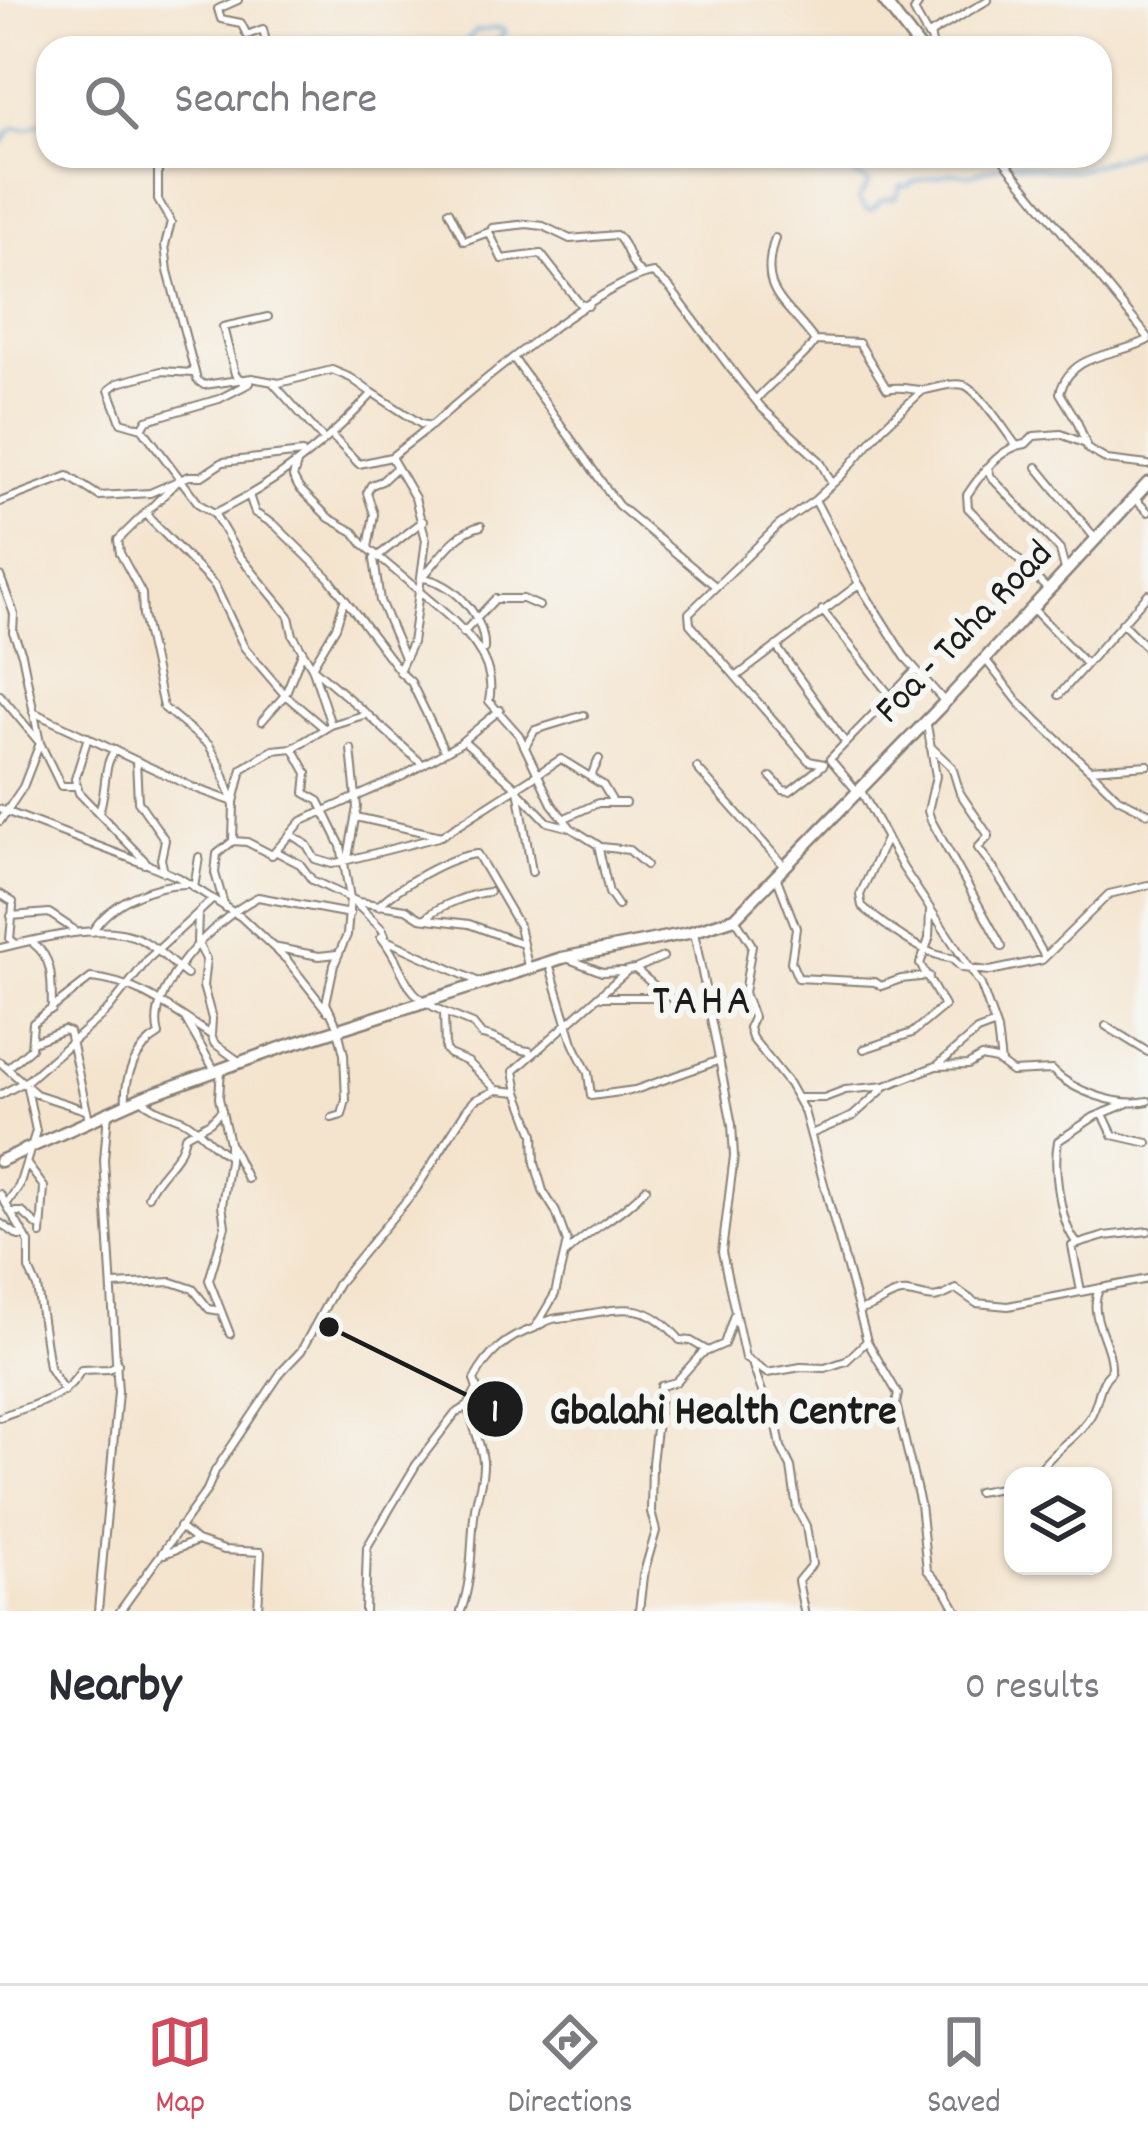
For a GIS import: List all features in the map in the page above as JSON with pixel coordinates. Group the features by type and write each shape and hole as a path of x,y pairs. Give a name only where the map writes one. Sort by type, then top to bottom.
{"street":[{"path":"238,0 218,9 221,19 241,22 247,35 263,29 265,36"},
{"path":"883,0 918,36"},
{"path":"921,0 915,14 923,36"},
{"path":"930,36 988,0"},
{"path":"158,168 158,200 171,222 165,245 174,303 194,358 193,373 204,385 259,378 273,382 339,371 431,426"},
{"path":"1010,168 1148,339 1129,351 1091,356 1064,380 1060,394 1086,444 1100,458 1148,465"},
{"path":"449,211 464,241 489,232 502,259 541,254 580,304 588,306"},
{"path":"492,228 536,225 570,239 616,235 625,242 634,268 644,275"},
{"path":"776,238 766,272 771,286 815,341 859,344 887,389 906,385 922,392"},
{"path":"273,382 359,464 391,457 588,306 644,275 658,275 756,400 820,461 832,484"},
{"path":"242,381 235,374 223,327 268,317"},
{"path":"756,400 815,341"},
{"path":"514,359 618,505 714,585"},
{"path":"193,373 184,375 173,369 109,390 122,422 142,428 178,482 214,513 238,554 289,616 293,634 312,667 327,727"},
{"path":"142,428 147,420 219,399 259,378"},
{"path":"1001,1064 997,1030 981,985 858,789 827,762 809,761 690,624 689,613 778,525 832,484 922,392 934,386 970,388 1016,446"},
{"path":"214,513 250,498 373,393"},
{"path":"1049,592 968,508 967,494 988,468 1034,436 1046,433 1086,444"},
{"path":"0,502 68,476 99,496 150,493 238,458 306,453"},
{"path":"391,457 423,521 426,540 412,643 399,670"},
{"path":"298,460 293,477 299,488 329,518 419,584 484,652"},
{"path":"368,548 374,514 367,493 397,467"},
{"path":"1037,467 1097,541"},
{"path":"988,468 991,477 1060,550 1066,573"},
{"path":"178,482 118,540 120,553 142,594 163,707 209,745 234,802"},
{"name":"Foa - Taha Road","path":"735,918 1148,483"},
{"path":"250,498 255,513 275,525 317,566 410,682 444,750"},
{"path":"1134,498 1148,512"},
{"path":"815,500 859,584 915,670 945,702"},
{"path":"147,511 197,572 215,586 244,647 285,695 327,727"},
{"path":"404,656 380,601 374,560 423,521"},
{"path":"419,584 449,545 470,528 481,526"},
{"path":"0,576 14,614 13,632 22,653 40,743 61,786 77,786"},
{"path":"419,584 449,588 477,620 484,634 489,701 525,747 552,804 571,828"},
{"path":"736,677 859,584"},
{"path":"1058,695 1148,594"},
{"path":"463,632 495,599 523,599 539,606"},
{"path":"312,667 336,627 344,601"},
{"path":"1033,609 1085,663"},
{"path":"822,610 890,694"},
{"path":"1122,623 1148,649"},
{"path":"776,646 844,742"},
{"path":"262,721 285,695 303,651"},
{"path":"985,659 1021,705 1118,798 1148,813"},
{"path":"312,667 422,764"},
{"path":"771,777 790,791 827,762 915,670"},
{"path":"0,695 40,743"},
{"path":"225,908 215,873 217,854 233,841 247,842 272,855 302,821 326,814 422,764 500,710"},
{"path":"33,712 234,802"},
{"path":"233,841 234,802 242,769 273,750 293,748 327,727 367,714"},
{"path":"525,747 535,730 584,716"},
{"path":"925,722 930,728 936,776 928,811 931,820 1002,947"},
{"path":"88,737 77,786 149,866"},
{"path":"460,742 467,742 548,821 571,828 607,850 629,850 646,865"},
{"path":"0,821 23,787 40,743"},
{"path":"930,746 952,766 960,793 988,836 978,848 1011,893 1025,927 1046,958"},
{"path":"293,748 307,773 305,794 319,801 346,863 350,914 327,1011"},
{"path":"346,863 357,796 351,749"},
{"path":"99,812 105,797 107,759 115,750"},
{"path":"290,834 307,845 315,859 346,863 441,836 561,759 603,785 613,802"},
{"path":"591,776 599,759"},
{"path":"136,761 138,801 165,840 164,872"},
{"path":"1089,769 1148,765"},
{"path":"698,768 781,871 796,928 791,970 798,978 881,986 928,976"},
{"path":"518,789 532,872"},
{"path":"565,818 586,806 625,803"},
{"path":"4,811 191,886 235,914 287,960 338,1030 346,1100 342,1115 332,1118"},
{"path":"356,817 441,836"},
{"path":"886,839 859,901 868,912 926,949 971,969 999,971 1046,958 1109,894 1148,885"},
{"path":"598,845 609,893 618,906"},
{"path":"277,852 300,864 312,880 350,898 469,924 524,944"},
{"path":"378,906 403,885 445,862 477,854 516,920 529,970"},
{"path":"191,886 199,856"},
{"path":"92,932 128,898 172,883 191,886"},
{"path":"426,918 433,910 475,892 488,892"},
{"path":"0,894 13,904 10,939 18,945"},
{"path":"126,1104 126,1079 144,1045 159,1035 162,995 177,968 235,914 257,898 350,914"},
{"path":"350,898 373,917 385,935 381,937"},
{"path":"1,1097 25,1085 108,1010 156,952 212,900"},
{"path":"864,1049 912,1033 944,1006 920,964 930,906"},
{"path":"11,916 49,913 76,931"},
{"path":"198,913 211,1036"},
{"path":"0,1161 87,1115 240,1062 566,957 735,918 752,945 744,993 753,1017 752,1038 798,1098 811,1134 867,1341 898,1394 896,1404 923,1519 927,1570 957,1611"},
{"path":"0,947 34,944 76,931 125,934 142,940 187,975"},
{"path":"693,931 712,1010 734,1156 722,1252 745,1358 767,1373 832,1367 852,1357 867,1341"},
{"path":"381,937 484,984"},
{"path":"381,937 398,961 407,989 425,1004 473,1024 482,1036 495,1038 508,1048 532,1051"},
{"path":"34,944 47,957 52,1010"},
{"path":"270,946 319,956 338,954"},
{"path":"618,946 622,972"},
{"path":"566,957 602,972 635,970 663,957"},
{"path":"549,963 588,1073 590,1096 634,1090 720,1060"},
{"path":"635,970 664,997"},
{"path":"536,1328 555,1294 567,1242 543,1192 534,1134 514,1071 622,972"},
{"path":"9,1067 27,1054 34,1041 33,1023 91,978 128,984 185,1016 240,1062"},
{"path":"598,998 664,997 712,1010"},
{"path":"444,1012 449,1054 468,1062 497,1090"},
{"path":"185,1016 218,1070 229,1143 222,1205 225,1226 209,1280 230,1334"},
{"path":"798,1098 885,1086 936,1066 977,1031 992,1025"},
{"path":"1106,1026 1148,1052"},
{"path":"34,1041 64,1030 73,1040 87,1115"},
{"path":"936,1066 968,1065 981,1057 1012,1072 1052,1070 1103,1099 1148,1101"},
{"path":"0,1062 49,1101 87,1115"},
{"path":"25,1085 37,1121 33,1145 19,1186 2,1197 25,1236 49,1367 64,1390"},
{"path":"811,1134 853,1116 885,1086"},
{"path":"120,1611 301,1351 338,1283 416,1189 467,1109 497,1090 518,1092"},
{"path":"140,1098 166,1117 184,1120 210,1146 229,1156"},
{"path":"1078,1243 1070,1235 1056,1185 1058,1141 1129,1102"},
{"path":"148,1196 184,1145 184,1136 222,1110"},
{"path":"98,1611 118,1364 104,1160 109,1111"},
{"path":"1103,1114 1113,1135 1148,1143"},
{"path":"229,1143 247,1179"},
{"path":"12,1212 22,1211 40,1230 44,1187 26,1162"},
{"path":"565,1254 646,1188"},
{"path":"0,1223 25,1236"},
{"path":"1081,1291 1071,1250 1078,1243 1148,1231"},
{"path":"859,1310 907,1292 935,1300 956,1289 967,1300 1008,1306 1148,1279"},
{"path":"114,1285 172,1282 194,1289 209,1309 221,1310"},
{"path":"1041,1467 1089,1420 1102,1380 1112,1372 1111,1351 1096,1314 1094,1298 1100,1288"},
{"path":"365,1611 369,1543 416,1465 455,1414 468,1406 477,1389 474,1380 486,1360 514,1334 547,1320 637,1308 667,1322 680,1340 708,1351"},
{"path":"639,1611 656,1531 651,1479 658,1389 676,1382 708,1351 728,1340 735,1312"},
{"path":"752,1363 775,1415 781,1447 794,1475 797,1509 806,1526 812,1564 798,1582 804,1611"},
{"path":"0,1417 64,1390 81,1370 118,1364"},
{"path":"460,1611 469,1583 483,1462 468,1406"},
{"path":"977,1492 1004,1488"},
{"path":"179,1527 197,1541 224,1550 261,1552 258,1611"},
{"path":"160,1555 197,1541"}],"waterway":[{"path":"471,36 475,31 500,28 505,32 501,36"},
{"path":"0,145 13,128 36,125"},
{"path":"1112,159 1148,147"},
{"path":"851,168 870,183 858,199 866,210 896,198 901,185 992,168"},
{"path":"1039,168 1085,168"}],"place":[{"name":"Gbalahi Health Centre","path":"329,1327"}],"district":[{"name":"TAHA","path":"703,1004"}]}
